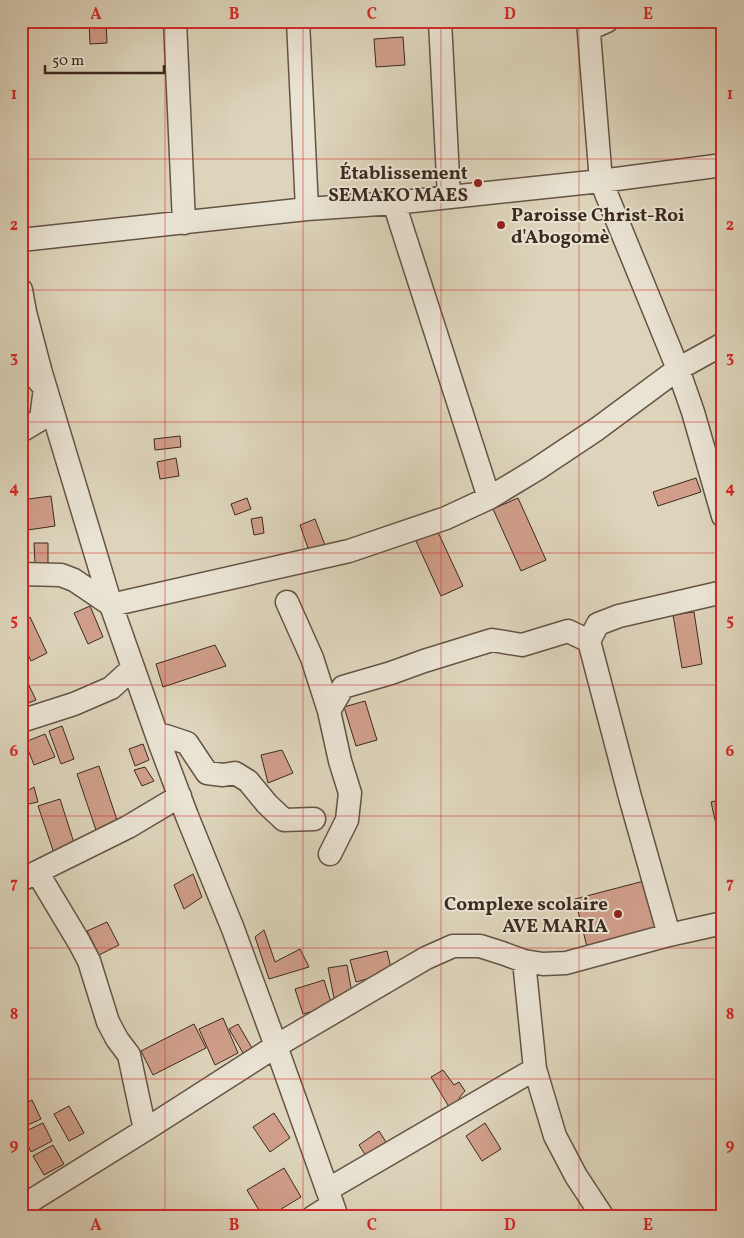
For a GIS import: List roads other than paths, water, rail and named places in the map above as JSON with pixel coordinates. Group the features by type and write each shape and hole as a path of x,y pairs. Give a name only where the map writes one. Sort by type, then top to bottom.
{"street":[{"path":"176,21 184,223"},
{"path":"298,21 307,209"},
{"path":"440,21 449,197"},
{"path":"595,24 601,181 678,369 693,412 723,516"},
{"path":"21,240 307,209 394,203 601,181 723,165"},
{"path":"394,203 489,498"},
{"path":"21,290 45,388 110,605 160,744 233,928 332,1204"},
{"path":"21,574 61,575 74,580 110,605 349,551 446,518 489,498 597,429 678,369 723,344"},
{"path":"21,360 45,388 41,419 21,431"},
{"path":"669,935 630,797 590,641 598,624 619,616 723,592"},
{"path":"287,602 312,658 329,711 340,761 350,793 347,820 330,854"},
{"path":"329,711 343,687 391,674 424,661 492,640 522,645 568,631 590,641"},
{"path":"21,720 74,704 110,688 133,668"},
{"path":"160,744 166,736 187,743 207,773 224,775 235,773 248,781 267,804 284,820 314,819"},
{"path":"145,1130 129,1055 117,1039 108,1022 88,961 79,942 29,876 128,827 180,796"},
{"path":"21,1207 276,1046 426,958 453,946 480,946 524,961 543,964 566,963 669,935 723,923"},
{"path":"524,961 535,1069 555,1136 598,1215"},
{"path":"313,1217 535,1069"}],"place":[{"name":"Établissement SEMAKO MAES","path":"478,183"},
{"name":"Paroisse Christ-Roi d'Abogomè","path":"501,225"},
{"name":"Complexe scolaire AVE MARIA","path":"618,914"}]}
